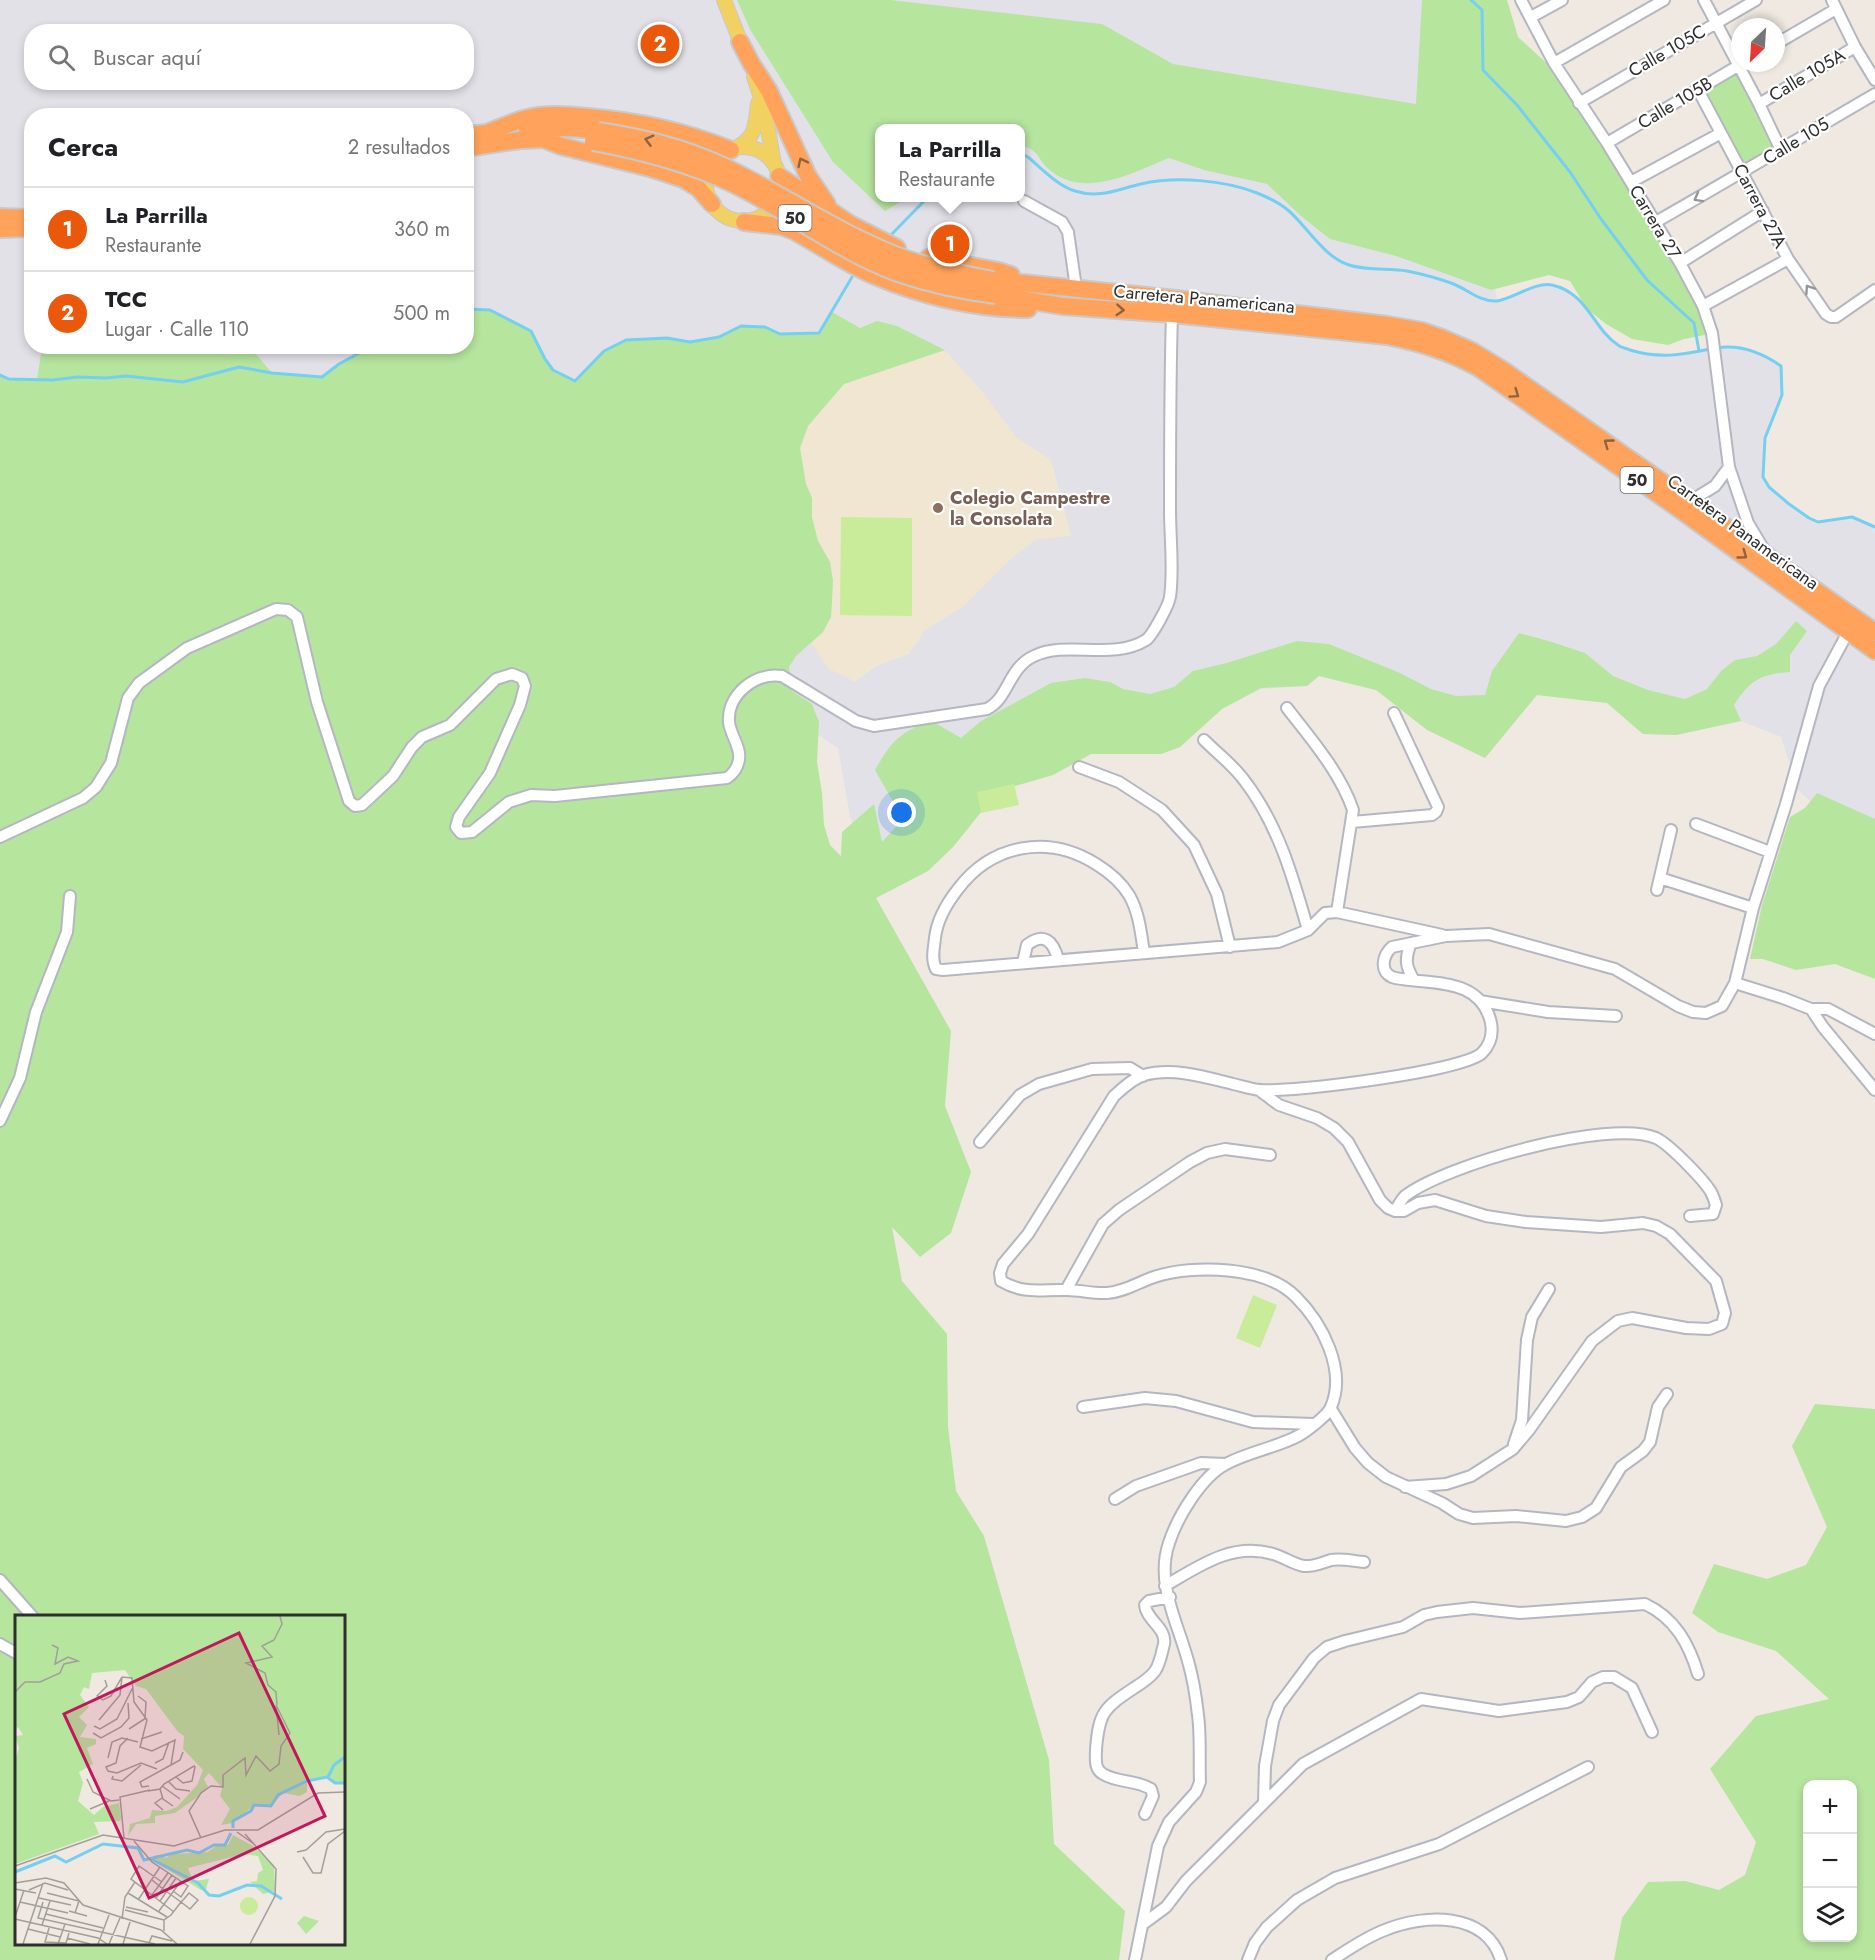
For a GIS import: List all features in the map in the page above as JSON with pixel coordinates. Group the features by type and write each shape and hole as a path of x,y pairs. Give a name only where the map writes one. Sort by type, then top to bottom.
{"highway":[{"path":"740,42 769,91 808,176 832,212"},
{"path":"489,132 525,118 573,115 622,119 646,124 690,134 732,149"},
{"name":"Carretera Panamericana","path":"474,134 539,128 572,128 595,136"},
{"name":"Carretera Panamericana","path":"474,147 520,140 595,136 645,138 724,166 882,249 994,287 1062,306 1172,314 1387,336 1421,342 1479,368 1875,651"},
{"path":"543,139 683,179 698,188 712,204"},
{"path":"777,171 850,224 905,251 936,260 999,271 1043,286"},
{"path":"0,217 24,218"},
{"path":"744,222 781,226 794,231 874,275 924,294 1008,309 1049,309 1062,306"},
{"path":"0,229 24,228"},
{"name":"Carretera Panamericana","path":"994,287 1076,288 1388,325 1422,331 1443,338 1473,351 1503,370 1875,632"}],"main road":[{"path":"724,0 760,92 780,187 778,198 765,215 744,222 726,217 712,204 708,196 707,177 715,160 742,144 753,133 760,92"},
{"path":"732,149 757,150 770,159 777,171"}],"street":[{"name":"Carrera 27","path":"1521,0 1554,63 1631,182 1703,306 1712,333 1718,366 1729,467 1748,523 1755,537 1773,560"},
{"path":"1531,17 1562,0"},
{"path":"1554,63 1664,0"},
{"path":"1704,0 1731,47"},
{"name":"Calle 105C","path":"1579,103 1756,0"},
{"path":"1785,38 1834,4 1855,47 1875,80"},
{"name":"Calle 105A","path":"1759,104 1855,47"},
{"name":"Calle 105B","path":"1606,143 1731,69"},
{"path":"1745,72 1780,148"},
{"name":"Carrera 27A","path":"1697,88 1788,259 1826,314 1836,317 1875,290"},
{"name":"Calle 105","path":"1654,223 1875,94"},
{"path":"1631,182 1721,133"},
{"path":"1025,202 1062,222 1068,232 1076,288"},
{"path":"1680,263 1763,211"},
{"path":"1703,306 1788,259"},
{"path":"0,837 83,798 96,788 111,763 128,698 139,683 187,648 276,609 288,610 297,617 317,702 349,801 355,806 362,805 393,776 412,747 422,737 450,725 496,679 512,674 522,678 525,686 520,705 490,773 459,817 456,827 461,833 471,832 509,802 531,795 555,796 727,778 735,772 740,757 729,723 730,705 748,683 770,674 782,676 856,721 874,726 987,709 995,705 1021,663 1036,655 1054,650 1097,651 1126,648 1147,639 1170,600 1172,314"},
{"path":"1689,502 1715,486 1729,467"},
{"path":"1135,1960 1158,1846 1163,1832 1196,1792 1200,1782 1198,1716 1189,1662 1165,1586 1164,1563 1169,1543 1178,1522 1210,1476 1226,1464 1299,1436 1331,1409 1335,1390 1335,1364 1322,1331 1307,1307 1291,1291 1271,1280 1250,1274 1200,1269 1176,1271 1108,1293 1066,1290 1029,1291 1014,1289 1001,1281 1000,1273 1003,1264 1028,1233 1114,1096 1129,1083 1143,1076 1191,1073 1259,1090 1293,1090 1384,1078 1466,1062 1482,1054 1490,1041 1492,1027 1489,1016 1480,1001 1466,990 1448,983 1392,977 1385,971 1383,961 1386,953 1392,947 1446,936 1470,933 1489,934 1615,969 1678,1006 1693,1012 1706,1013 1722,1006 1735,983 1753,908 1786,804 1819,686 1848,632"},
{"path":"1287,708 1320,750 1353,810 1337,912"},
{"path":"1352,822 1432,815 1437,812 1438,807 1394,712"},
{"path":"1204,740 1244,780 1271,824 1290,866 1308,930"},
{"path":"1079,767 1119,782 1162,810 1194,845 1217,894 1230,947"},
{"path":"1696,824 1770,852"},
{"path":"1657,890 1671,830"},
{"path":"1144,952 1139,921 1129,895 1110,872 1082,855 1051,847 1021,848 990,858 967,877 947,902 936,930 933,963 936,969 943,970 1278,942 1308,930 1325,913 1337,912 1446,936"},
{"path":"1660,878 1753,908"},
{"path":"0,1121 20,1078 36,1012 67,932 70,896"},
{"path":"1023,962 1027,945 1034,940 1043,939 1051,942 1058,959"},
{"path":"1411,943 1406,955 1407,969 1414,980"},
{"path":"1735,983 1811,1009 1828,1009 1875,1034"},
{"path":"1480,1001 1548,1012 1616,1016"},
{"path":"1811,1009 1875,1090"},
{"path":"980,1142 1020,1095 1039,1084 1092,1069 1130,1068 1143,1076"},
{"path":"1259,1090 1279,1105 1317,1118 1334,1128 1348,1142 1380,1200 1395,1211 1404,1211 1418,1203 1435,1200 1486,1216 1526,1222 1601,1227 1643,1223 1656,1226 1670,1234 1716,1281 1725,1313 1722,1324 1709,1329 1686,1328 1632,1318 1618,1321 1592,1341 1513,1449 1472,1476 1446,1484 1405,1487"},
{"path":"1395,1211 1404,1197 1443,1175 1480,1162 1571,1139 1634,1133 1655,1137 1668,1145 1711,1192 1716,1205 1713,1214 1690,1216"},
{"path":"1066,1290 1103,1224 1119,1210 1190,1162 1207,1153 1225,1149 1270,1155"},
{"path":"1513,1449 1521,1420 1527,1340 1532,1317 1549,1289"},
{"path":"1331,1409 1355,1448 1368,1463 1386,1477 1442,1503 1459,1514 1473,1518 1516,1516 1566,1521 1582,1517 1596,1508 1621,1467 1643,1451 1650,1442 1658,1407 1667,1394"},
{"path":"1083,1407 1145,1398 1176,1401 1252,1422 1314,1424"},
{"path":"1115,1498 1136,1486 1201,1463 1226,1464"},
{"path":"1165,1586 1211,1559 1231,1552 1255,1551 1273,1554 1300,1565 1313,1566 1333,1560 1364,1562"},
{"path":"0,1580 30,1615"},
{"path":"1145,1814 1153,1796 1151,1789 1144,1784 1112,1778 1101,1773 1096,1763 1098,1731 1100,1719 1110,1704 1146,1680 1156,1670 1165,1641 1159,1626 1146,1612 1145,1605 1149,1601 1170,1597"},
{"path":"1264,1801 1265,1766 1273,1720 1280,1705 1314,1658 1327,1647 1403,1627 1424,1615 1473,1608 1521,1613 1645,1604 1659,1610 1680,1633 1691,1651 1698,1674"},
{"path":"0,1644 15,1652"},
{"path":"1143,1924 1166,1907 1186,1881 1264,1801 1304,1764 1421,1700 1499,1711 1567,1702 1579,1697 1592,1682 1603,1677 1614,1677 1632,1688 1652,1732"},
{"path":"1248,1960 1255,1943 1267,1927 1297,1900 1335,1878 1439,1844 1588,1767"},
{"path":"1332,1960 1357,1943 1386,1929 1436,1918 1456,1920 1474,1927 1487,1937 1502,1960"}],"shaded area":[{"path":"0,0 1450,0 1497,301 1524,290 1550,284 1565,290 1585,305 1618,346 1644,354 1665,356 1679,356 1723,347 1750,349 1768,357 1781,366 1782,382 1782,395 1765,438 1763,477 1769,487 1789,504 1818,522 1852,517 1875,527 1875,862 1798,790 1781,737 1741,721 1676,735 1643,734 1607,703 1537,695 1485,758 1376,690 1319,676 1307,686 1261,689 1222,709 1180,747 1161,754 1091,754 1053,775 998,791 953,847 928,871 876,898 850,816 838,748 760,698 819,333 780,334 765,327 741,326 719,337 690,342 667,338 604,351 575,381 553,370 531,331 490,310 474,309 474,108 24,108 24,354 357,354 322,377 272,373 9,379 0,375"},
{"name":"Colegio Campestre la Consolata","path":"945,350 984,394 1016,437 1051,460 1071,536 1036,539 1014,556 963,607 925,630 909,654 876,666 855,682 829,669 811,643 823,632 830,562 818,541 811,517 812,498 806,484 800,448 808,426 844,384"}],"green space":[{"path":"737,0 890,0 1102,24 1173,64 1416,104 1422,0 1507,0 1518,37 1551,67 1603,146 1696,304 1710,334 1668,345 1632,339 1606,324 1587,309 1570,281 1549,275 1491,290 1396,256 1330,239 1267,184 1204,170 1169,158 1126,176 1110,180 1079,183 1065,179 1051,171 1036,153 1025,146 1025,124 875,124 875,202 833,162 751,31"},
{"path":"1731,70 1731,72 1741,72 1780,148 1742,173 1697,88"},
{"path":"875,202 900,202 885,211"},
{"path":"474,309 490,310 531,331 553,370 575,381 604,351 626,340 667,338 690,342 719,337 741,326 765,327 780,334 819,333 832,312 860,328 877,321 897,326 945,350 844,384 808,426 800,448 806,484 812,498 812,517 818,541 830,562 833,581 832,601 831,617 823,632 796,656 789,667 792,691 812,704 819,722 817,762 824,825 830,845 841,856 842,832 874,804 882,842 903,819 875,770 897,739 930,720 961,738 981,721 1051,683 1085,678 1110,682 1123,689 1150,694 1174,687 1193,671 1297,641 1329,644 1400,673 1431,689 1456,696 1485,695 1492,671 1519,633 1585,653 1613,676 1648,690 1685,699 1707,689 1721,671 1735,660 1757,656 1776,644 1796,621 1807,631 1790,655 1790,672 1771,674 1757,680 1740,696 1734,705 1741,721 1676,735 1643,734 1607,703 1537,695 1485,758 1427,730 1376,690 1319,676 1307,686 1261,688 1222,709 1180,747 1161,754 1091,754 1053,775 998,791 953,847 928,871 876,898 951,1031 945,1106 971,1172 951,1233 920,1257 892,1227 902,1281 947,1334 948,1427 956,1491 984,1536 1049,1760 1054,1844 1125,1911 1119,1960 0,1960 0,375 10,379 37,379 41,354 256,354 272,373 322,377 357,354 474,354"},
{"path":"841,517 912,518 912,616 840,615"},
{"path":"1014,784 1019,805 981,813 977,792"},
{"path":"1817,793 1875,819 1875,979 1835,964 1796,970 1763,959 1750,959 1762,905 1790,817 1805,808"},
{"path":"1253,1295 1277,1305 1260,1348 1236,1338"},
{"path":"1815,1404 1875,1409 1875,1960 1614,1960 1622,1918 1648,1882 1685,1881 1719,1890 1745,1875 1756,1842 1710,1769 1756,1716 1829,1699 1776,1651 1718,1632 1692,1613 1714,1564 1767,1579 1806,1565 1827,1527 1792,1446"}],"waterway":[{"path":"1471,0 1482,10 1483,70 1517,105 1570,172 1601,219 1647,280 1694,323 1699,351"},
{"path":"1025,156 1062,185 1084,193 1101,194 1169,180 1230,185 1265,197 1286,208 1324,249 1349,265 1424,275 1457,285 1490,301 1502,300 1546,284 1552,285 1564,289 1582,303 1602,330 1619,346 1641,353 1661,355 1710,349"},
{"path":"889,237 923,202"},
{"path":"474,309 490,310 531,331 553,370 575,381 604,351 626,340 667,338 690,342 719,337 741,326 765,327 780,334 819,333 855,272"},
{"path":"1717,348 1734,347 1751,351 1781,366 1782,395 1765,438 1763,477 1769,487 1789,504 1818,522 1852,517 1875,527"},
{"path":"0,375 9,379 53,380 126,376 183,382 239,367 272,373 322,377 357,354"}],"place":[{"name":"TCC","path":"660,44"},
{"name":"La Parrilla","path":"950,244"},
{"name":"Colegio Campestre la Consolata","path":"938,508"}]}
